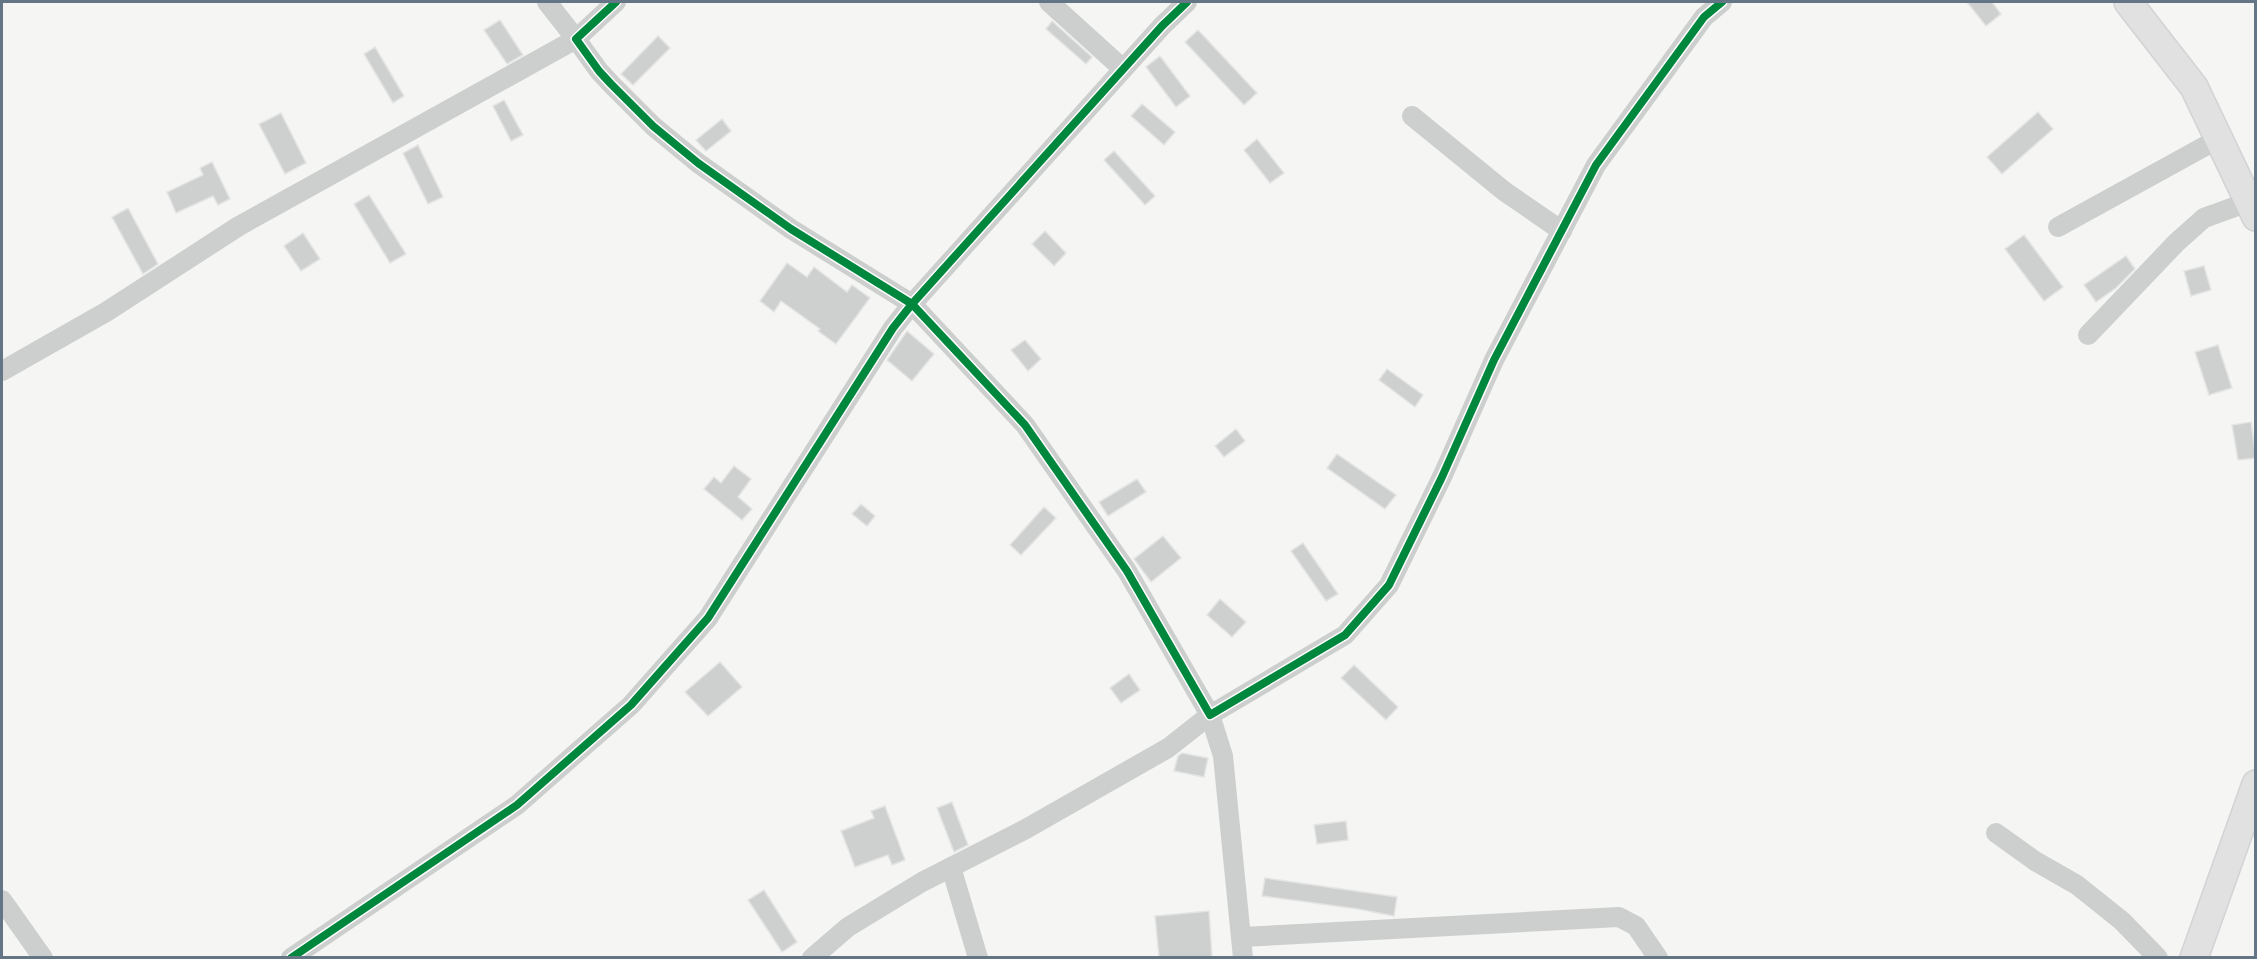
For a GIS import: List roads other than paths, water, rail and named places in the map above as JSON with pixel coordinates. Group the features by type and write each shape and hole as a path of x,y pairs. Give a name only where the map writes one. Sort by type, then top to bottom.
{"main road":[{"path":"2128,2 2194,87 2252,210"},
{"path":"2194,957 2256,784"}],"street":[{"path":"548,2 599,71 653,126 698,163 791,229 912,304 1025,425 1127,571 1210,715 1223,756 1243,957"},
{"path":"2,371 106,312 239,226 576,39 616,2"},
{"path":"1049,2 1123,69"},
{"path":"291,957 518,805 631,705 708,618 893,328 1123,69 1186,2"},
{"path":"812,957 848,927 951,867 1024,830 1168,748 1210,715 1345,635 1389,585 1442,477 1494,360 1596,165 1704,17 1722,2"},
{"path":"1412,116 1504,190 1562,231"},
{"path":"2058,227 2218,139"},
{"path":"2088,335 2177,242 2204,218 2252,210"},
{"path":"1996,833 2035,861 2077,885 2122,921 2158,957"},
{"path":"951,867 978,957"},
{"path":"2,900 43,957"},
{"path":"1242,936 1619,916 1636,926 1658,957"}]}
